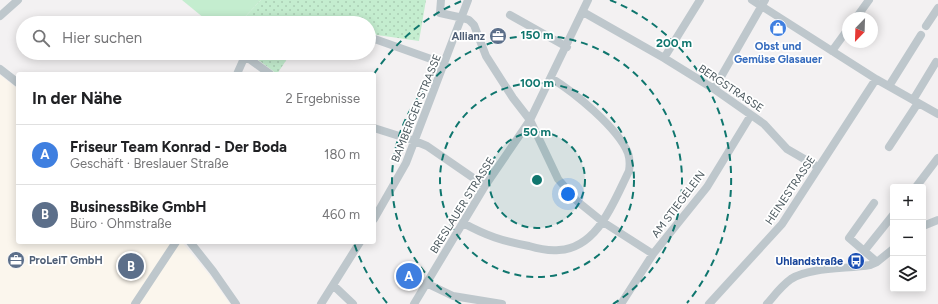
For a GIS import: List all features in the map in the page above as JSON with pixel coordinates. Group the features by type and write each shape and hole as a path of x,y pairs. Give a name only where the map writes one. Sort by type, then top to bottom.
{"street":[{"path":"0,16 18,0"},
{"path":"442,0 440,13 469,20 474,25 486,56 513,98 530,120 558,179 577,201 603,222 653,254"},
{"name":"BAMBERGER STRASSE","path":"376,216 398,181 463,18 468,0"},
{"name":"BRESLAUER STRASSE","path":"414,304 485,186 530,120 567,47 588,0"},
{"path":"664,58 700,0"},
{"path":"752,0 763,3 876,79 938,114"},
{"path":"860,12 869,0"},
{"path":"714,89 763,3"},
{"path":"926,26 938,8"},
{"name":"BERGSTRASSE","path":"583,12 664,58 714,89 764,124 787,149 818,167"},
{"path":"510,15 567,47"},
{"path":"889,86 921,35"},
{"path":"832,50 842,37"},
{"path":"376,39 445,64"},
{"path":"238,72 241,60"},
{"path":"251,60 267,72"},
{"path":"889,147 916,102 936,62"},
{"path":"0,69 16,81"},
{"path":"463,223 487,236 503,241 554,250 577,246 588,238 603,222 629,171 630,163 628,153 622,142 603,121 570,90 551,78"},
{"name":"HEINESTRASSE","path":"709,304 782,224 876,79"},
{"name":"AM STIEGELEIN","path":"621,304 653,254 707,188 751,115"},
{"path":"376,129 415,140 436,151 485,186"},
{"path":"918,184 938,158"},
{"path":"874,203 849,238 865,250 877,262"},
{"path":"865,250 890,219"},
{"path":"926,225 938,220"},
{"path":"135,304 175,244"},
{"path":"192,244 213,270 236,304"},
{"path":"321,304 359,244"},
{"path":"767,304 785,284 801,275 860,267 877,262 890,251"},
{"path":"426,283 453,296 502,304"},
{"path":"334,285 353,304"}],"shaded area":[{"path":"0,75 16,87 16,244 184,244 211,277 230,304 0,304"}],"green space":[{"path":"182,0 261,0 246,16 201,16"},
{"path":"261,0 426,0 419,41 376,35 376,16 246,16"},
{"path":"258,60 286,60 278,72 274,72"}],"place":[{"name":"Obst und Gemüse Glasauer","path":"778,28"},
{"name":"Allianz","path":"498,36"},
{"name":"ProLeiT GmbH","path":"16,260"},
{"name":"Uhlandstraße","path":"856,261"},
{"name":"BusinessBike GmbH","path":"131,266"},
{"name":"Friseur Team Konrad - Der Boda","path":"409,276"}]}
